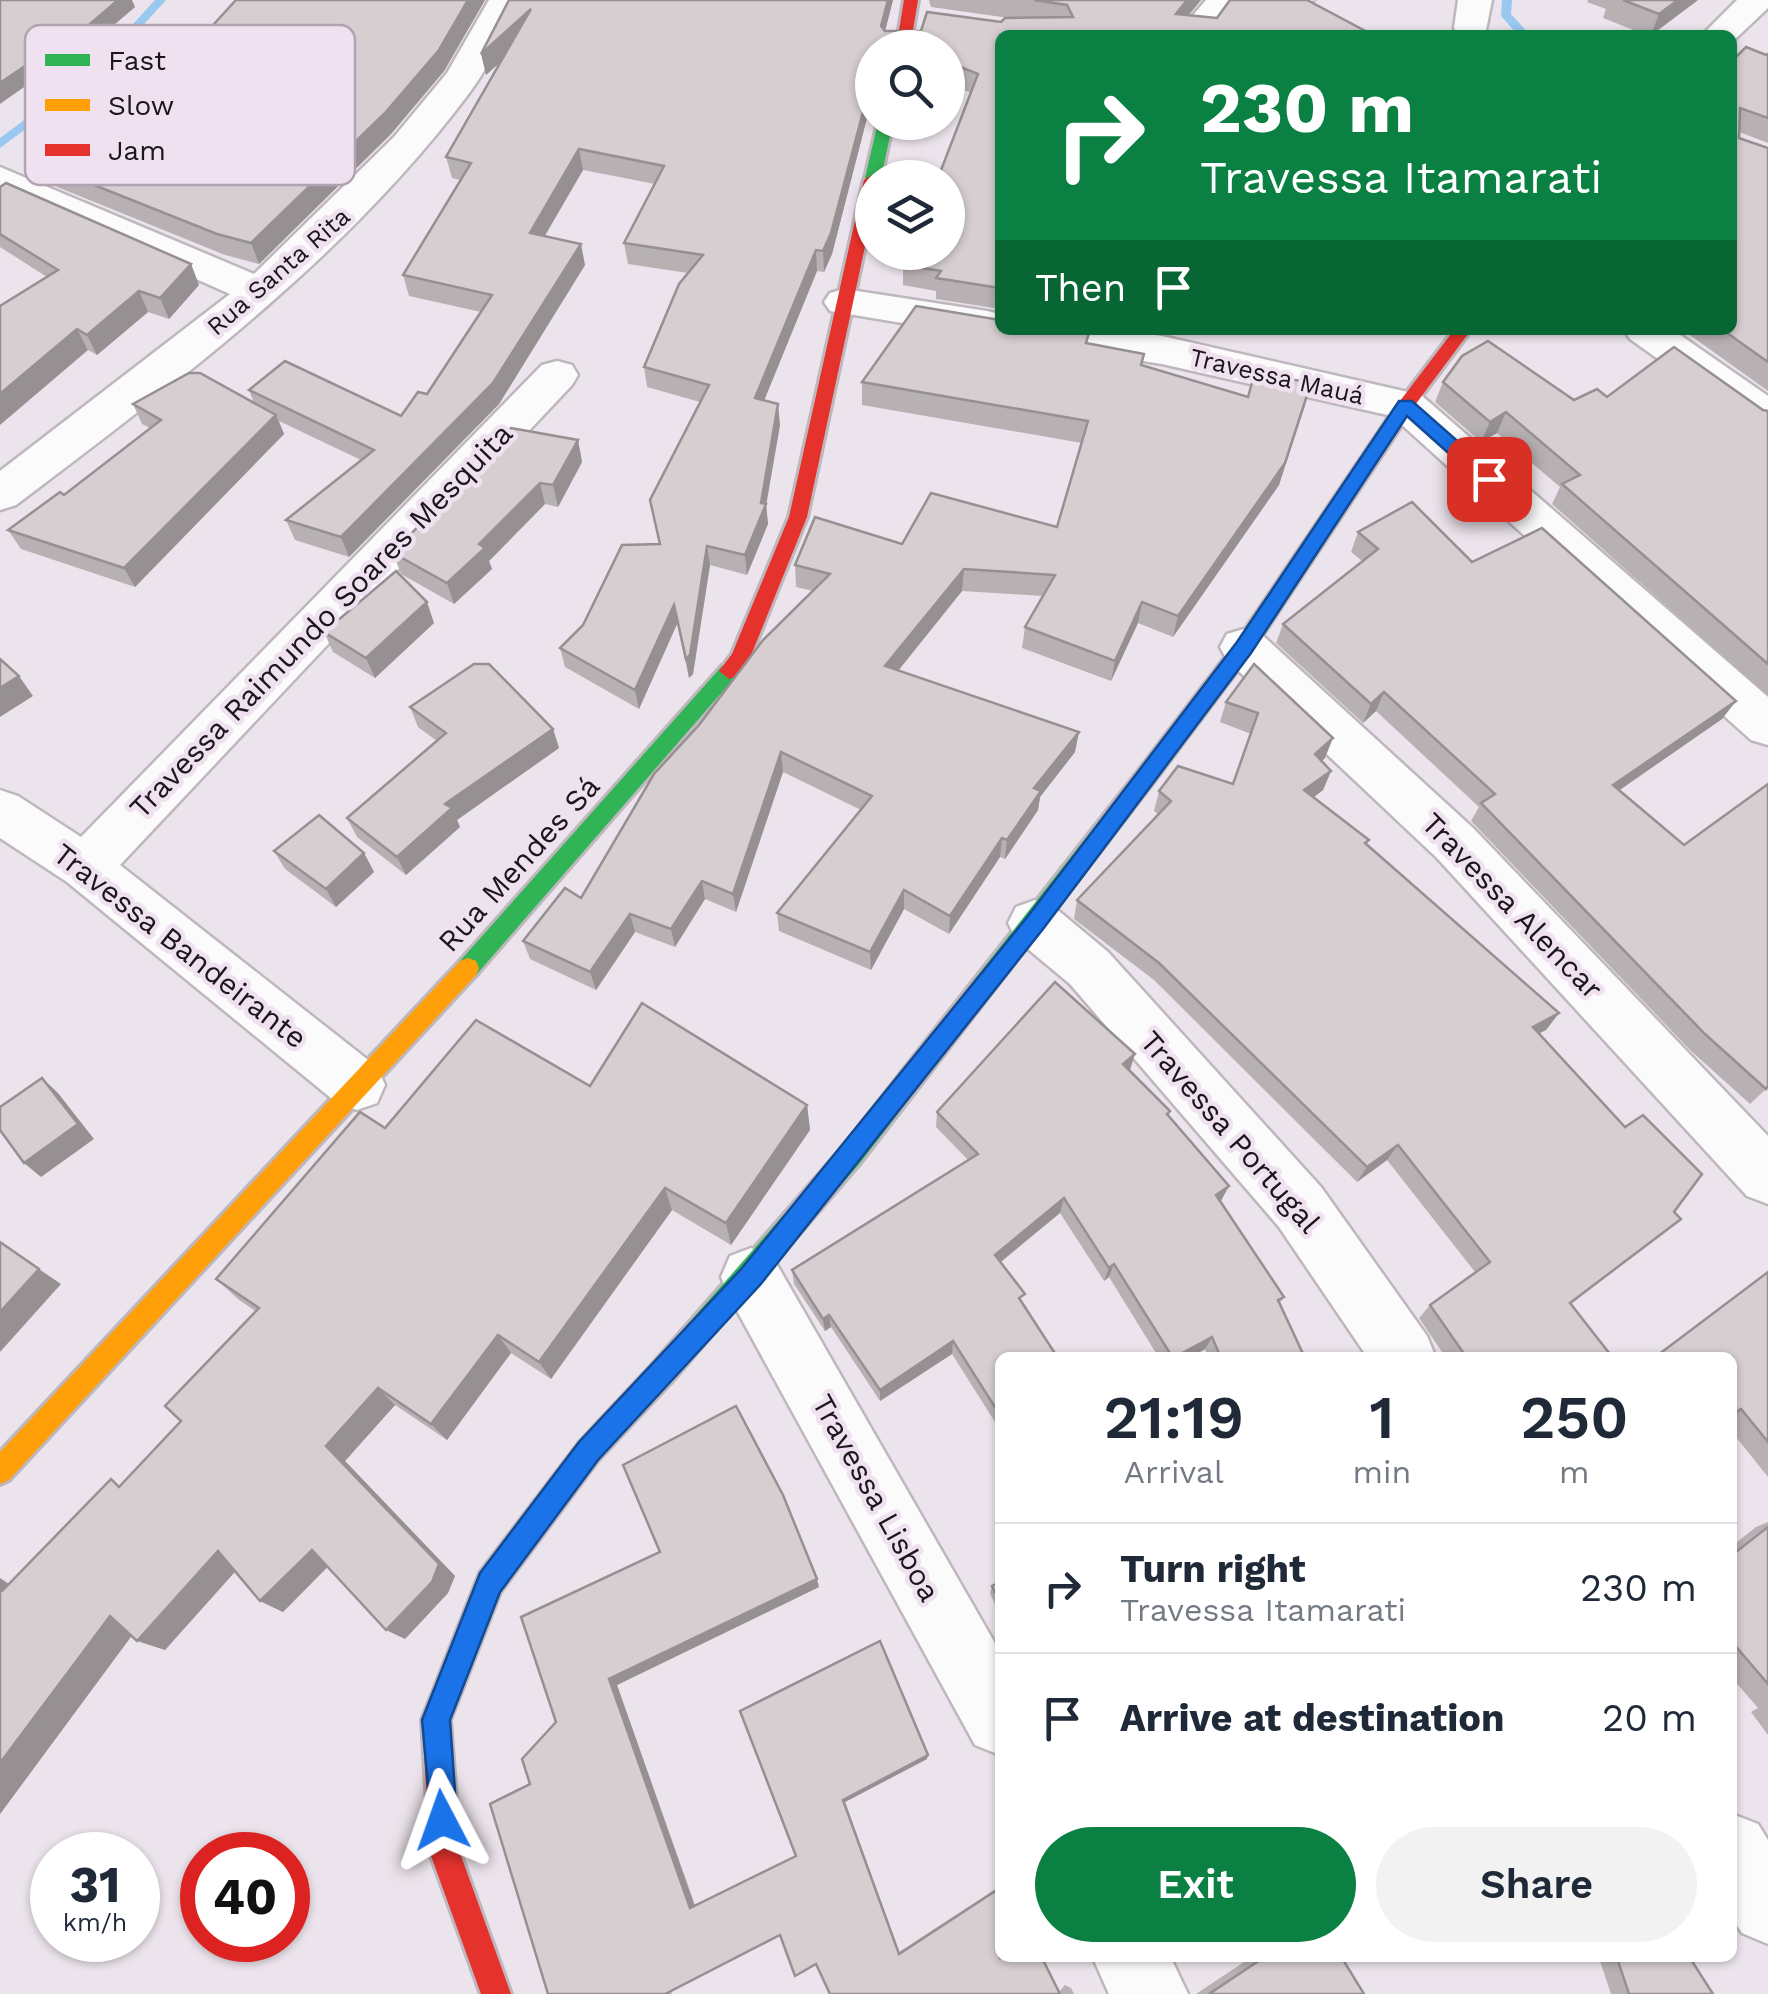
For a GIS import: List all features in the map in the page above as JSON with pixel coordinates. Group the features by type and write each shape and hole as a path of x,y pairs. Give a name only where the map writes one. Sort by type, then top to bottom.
{"street":[{"name":"Rua Santa Rita","path":"0,494 261,292 350,210 459,82 506,0"},
{"path":"1198,30 1225,0"},
{"path":"1725,30 1757,0"},
{"path":"18,185 261,292"},
{"name":"Rua Mendes Sá","path":"0,1472 520,912 740,658 798,517 855,255"},
{"path":"844,302 995,325"},
{"name":"Travessa Mauá","path":"1062,335 1162,350 1406,405"},
{"path":"496,1994 444,1853 436,1720 490,1583 589,1451 751,1276 1036,923 1244,648 1406,405 1459,335"},
{"path":"1651,335 1768,416"},
{"name":"Travessa Raimundo Soares Mesquita","path":"84,867 557,375"},
{"path":"1406,405 1768,726"},
{"name":"Travessa Alencar","path":"1244,648 1455,842 1768,1176"},
{"name":"Travessa Bandeirante","path":"0,811 84,867 357,1085"},
{"name":"Travessa Portugal","path":"1036,923 1089,968 1300,1206 1401,1352"},
{"name":"Travessa Lisboa","path":"751,1276 995,1711"},
{"path":"1737,1858 1768,1907"},
{"path":"1132,1962 1150,1994"}],"building":[{"path":"0,0 118,0 89,25 25,25 25,66 0,83"},
{"path":"236,0 468,0 439,50 355,142 355,25 213,25"},
{"path":"509,0 888,0 881,26 884,30 855,30 856,140 831,233 823,251 816,250 755,398 778,404 761,503 766,504 745,555 707,546 690,655 686,659 674,605 635,690 560,648 583,625 622,545 660,544 650,500 709,385 644,367 679,284 703,255 624,243 664,166 579,149 530,233 581,244 493,383 341,537 286,520 374,450 249,390 285,361 401,416 418,392 427,394 492,295 403,275 471,163 446,157 531,9 481,54"},
{"path":"1034,0 1187,0 1176,14 1217,18 1230,0 1307,0 1363,30 995,30 995,287 936,278 941,271 935,270 965,270 965,160 945,160 953,140 965,140 965,108 978,74 965,69 965,30 921,30 927,12 1001,22 1005,18 1073,17 1067,5"},
{"path":"1623,0 1678,0 1659,14"},
{"path":"1746,47 1768,54 1768,118 1740,108 1739,138 1768,148 1768,362 1730,335 1737,335 1737,56"},
{"path":"6,183 191,264 160,298 139,291 87,335 77,329 0,394 0,306 58,270 0,234 0,187"},
{"path":"94,185 311,185 251,243 217,234"},
{"path":"916,306 995,319 995,335 1088,335 1086,343 1144,354 1141,365 1248,397 1255,372 1311,383 1285,463 1178,616 1142,602 1115,661 1025,627 1055,575 964,569 885,666 1079,732 1034,788 1041,791 1007,840 1002,838 950,916 904,890 870,952 777,913 872,796 781,752 733,894 702,881 671,929 630,914 590,972 523,941 565,888 581,898 654,774 699,725 763,640 830,574 795,565 815,517 902,544 931,493 1057,527 1088,421 862,382"},
{"path":"1488,341 1574,400 1597,389 1607,397 1674,347 1768,411 1768,664 1562,484 1580,475 1506,412 1490,422 1443,382 1462,356"},
{"path":"189,373 200,373 276,415 124,568 8,530 60,492 64,495 161,420 133,404"},
{"path":"511,428 578,440 553,485 540,483 479,544 485,548 447,583 393,553"},
{"path":"1412,502 1472,562 1542,528 1736,701 1613,785 1684,845 1768,784 1766,1089 1705,1034 1481,803 1495,794 1384,692 1371,704 1283,624 1378,549 1358,532"},
{"path":"396,571 427,602 366,658 324,632"},
{"path":"0,659 19,676 0,688"},
{"path":"474,664 489,664 553,729 445,804 452,808 397,857 347,818 446,733 410,707"},
{"path":"1254,664 1333,738 1315,754 1331,771 1304,790 1369,840 1365,843 1559,1013 1533,1027 1625,1127 1643,1115 1702,1174 1674,1212 1681,1219 1570,1303 1608,1352 1463,1352 1430,1305 1490,1262 1398,1145 1367,1167 1159,963 1077,900 1171,801 1159,791 1178,766 1233,784 1258,713 1226,702"},
{"path":"319,815 364,853 326,889 274,851"},
{"path":"1055,982 1135,1054 1123,1064 1170,1111 1167,1114 1229,1186 1216,1195 1284,1297 1278,1300 1302,1352 1218,1352 1212,1337 1184,1352 1169,1352 1114,1264 1109,1268 1064,1198 995,1255 1025,1294 1019,1298 1054,1352 995,1352 995,1407 953,1341 880,1390 829,1315 823,1319 792,1270 978,1154 937,1112"},
{"path":"642,1003 807,1105 726,1223 665,1188 539,1362 498,1335 431,1424 378,1388 326,1446 439,1564 432,1582 386,1630 312,1550 260,1601 218,1551 137,1641 110,1616 0,1763 0,1590 111,1479 119,1487 181,1421 165,1406 259,1308 216,1279 360,1112 385,1128 476,1020 590,1086"},
{"path":"42,1078 78,1124 24,1163 0,1130 0,1107"},
{"path":"0,1242 39,1269 0,1312"},
{"path":"1768,1272 1768,1442 1741,1409 1737,1412 1737,1352 1662,1352"},
{"path":"736,1406 783,1495 817,1579 609,1679 690,1908 796,1856 740,1711 880,1641 928,1755 843,1800 899,1954 995,1891 995,1962 1044,1962 1060,1994 830,1994 816,1964 795,1976 780,1935 665,1994 548,1994 490,1804 530,1784 522,1759 556,1722 521,1617 660,1552 623,1465"},
{"path":"1768,1527 1768,1684 1737,1648 1737,1551"},
{"path":"1257,1962 1344,1962 1364,1994 1209,1994"},
{"path":"1618,1962 1693,1962 1713,1994 1629,1994"}],"waterway":[{"path":"138,25 161,0"},
{"path":"1507,0 1505,14 1519,30"},
{"path":"0,144 25,125"}],"traffic: fast":[{"path":"877,160 882,140"},
{"path":"468,968 729,671"},
{"path":"662,1373 852,1155 1147,775"}],"traffic: slow":[{"path":"0,1471 468,968"}],"traffic: jam":[{"path":"906,30 911,0"},
{"path":"729,671 740,658 798,517 855,257"},
{"path":"1147,775 1244,647 1406,405 1459,335"},
{"path":"496,1994 445,1853 436,1720 490,1583 589,1451 662,1373"}],"route":[{"path":"442,1820 436,1720 490,1583 589,1451 751,1276 1036,923 1244,648 1406,405 1489,479"}]}
